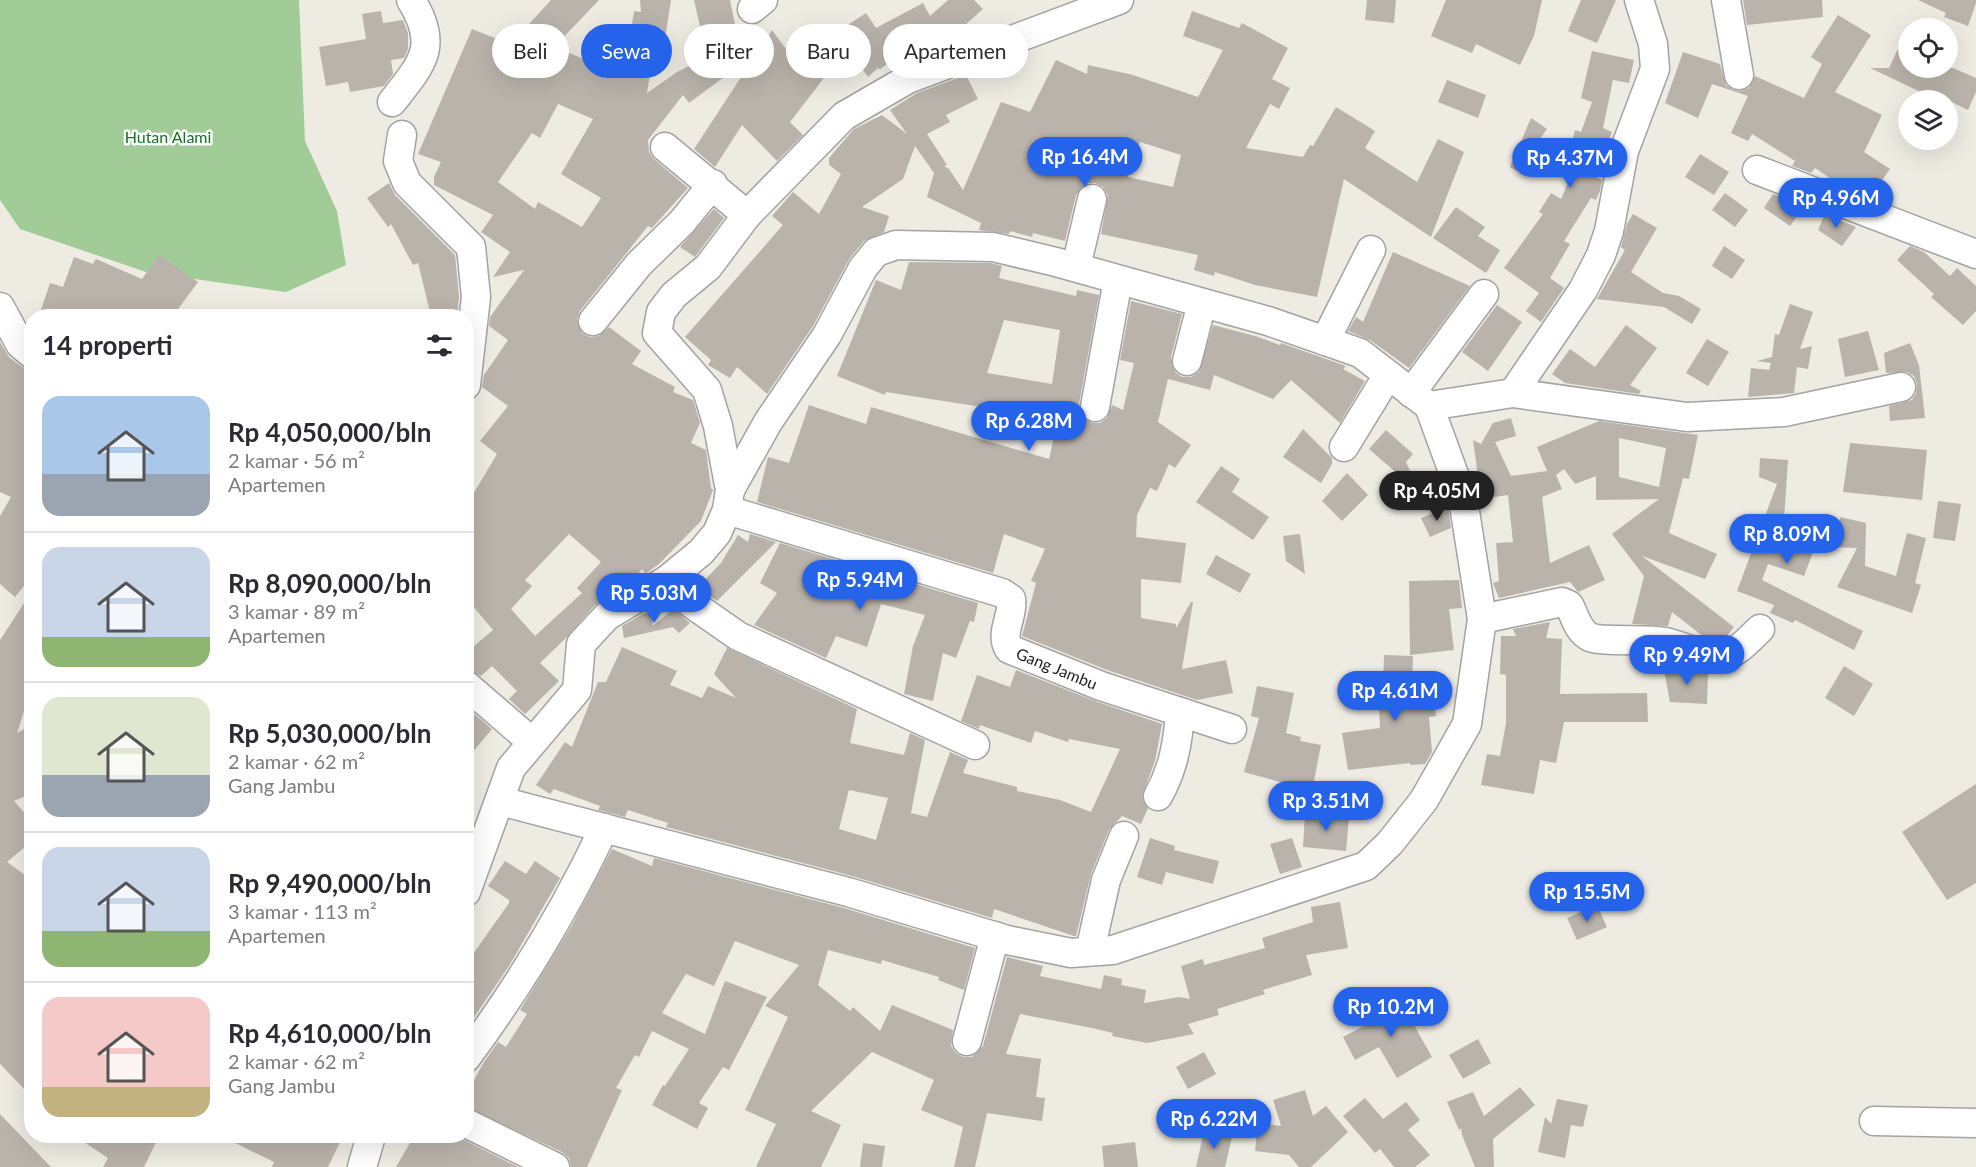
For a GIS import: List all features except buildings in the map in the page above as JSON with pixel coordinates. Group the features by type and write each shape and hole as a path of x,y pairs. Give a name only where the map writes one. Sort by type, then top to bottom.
{"street":[{"path":"392,102 414,74 425,52 427,40 424,20 411,0"},
{"path":"728,500 718,426 707,390 657,333 661,312 674,296 708,267 747,215 844,116 908,79 1119,0"},
{"path":"1513,393 1583,290 1601,255 1609,231 1624,151 1655,69 1653,44 1639,0"},
{"path":"1726,0 1739,75"},
{"path":"402,135 398,161 407,183 471,247 476,297 474,315"},
{"path":"665,147 713,184 747,215"},
{"path":"1757,170 1976,254"},
{"path":"593,321 639,264 682,222 713,184"},
{"path":"1076,267 1092,199"},
{"path":"474,871 511,768 531,741 549,725 577,690 581,644 607,616 667,580 701,552 717,533 728,500 768,422 827,335 863,268 876,252 896,245 960,245 993,248 1076,267 1202,303 1360,353 1420,399 1463,499 1482,619 1467,724 1424,800 1390,843 1366,866 1113,950 1071,953 995,936 848,892 500,801"},
{"path":"1325,341 1371,250"},
{"path":"1095,407 1118,279"},
{"path":"1420,399 1484,294"},
{"path":"1187,361 1202,303"},
{"path":"0,307 24,347"},
{"path":"1344,447 1388,375"},
{"path":"1420,399 1513,393 1687,417 1784,412 1901,387"},
{"name":"Gang Jambu","path":"728,500 1002,593 1011,598 1012,608 1005,635 1009,649 1101,687 1232,729"},
{"path":"667,580 692,604 738,636 975,745"},
{"path":"1482,619 1562,602 1569,605 1577,625 1589,637 1603,641 1624,638 1665,642 1719,657 1734,651 1760,629"},
{"path":"474,692 531,741"},
{"path":"1158,796 1170,776 1179,736 1180,712"},
{"path":"474,1046 537,953 578,885 604,828"},
{"path":"1090,951 1106,880 1124,836"},
{"path":"967,1041 995,936"},
{"path":"1874,1121 1976,1122"},
{"path":"474,1127 555,1167"},
{"path":"362,1167 369,1143"}],"green space":[{"name":"Hutan Alami","path":"0,0 299,0 305,141 337,211 346,265 286,292 146,272 20,229 0,200"}]}
